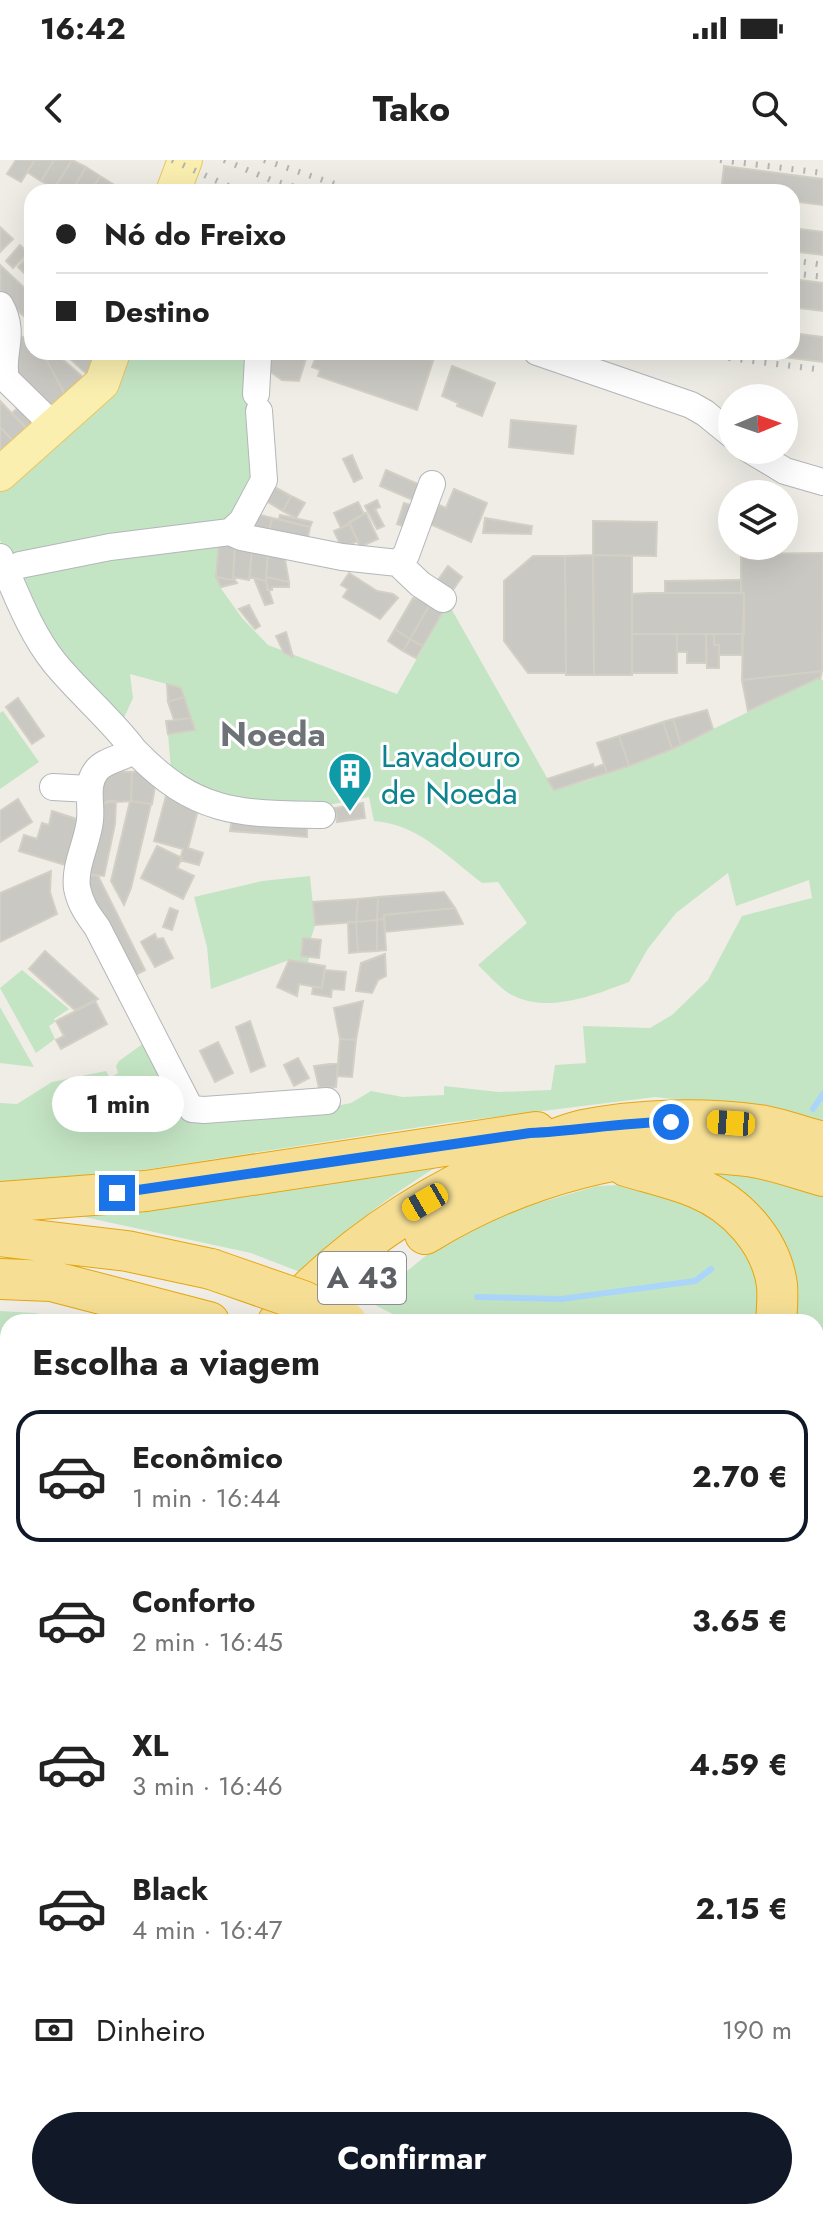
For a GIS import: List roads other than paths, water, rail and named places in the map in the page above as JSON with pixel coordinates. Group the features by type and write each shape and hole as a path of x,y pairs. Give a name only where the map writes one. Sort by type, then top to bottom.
{"highway":[{"name":"A 43","path":"287,1314 354,1251 402,1215 484,1169 580,1130 640,1122 702,1121 760,1125 823,1142"},
{"path":"0,1202 146,1191 530,1133 580,1130"},
{"name":"A 43","path":"327,1314 373,1267 463,1211 557,1175 611,1161 666,1154 748,1156 823,1176"},
{"path":"611,1161 696,1187 719,1198 741,1215 770,1260 777,1284 776,1314"},
{"path":"0,1236 127,1251 211,1269 303,1301 330,1314"},
{"path":"0,1279 51,1281 182,1314"}],"main road":[{"path":"176,184 185,160"},
{"path":"0,474 102,383 110,360"}],"street":[{"path":"0,305 7,320 9,338 4,363 6,379 54,426"},
{"path":"230,532 242,521 264,480 258,360"},
{"path":"560,360 691,405 718,424"},
{"path":"773,464 785,471 823,482"},
{"path":"398,563 406,555 432,484"},
{"path":"322,815 253,813 218,808 186,792 146,763 54,661 22,608 9,564 230,532 241,537 342,557 398,563 420,584 443,599"},
{"path":"134,750 125,757 99,766 89,789 90,821 77,878 80,900 192,1109 327,1101"},
{"path":"53,787 89,789"}],"waterway":[{"path":"813,1109 823,1094"},
{"path":"477,1297 561,1299 695,1281 711,1269"}],"railway":[{"path":"172,160 224,184"},
{"path":"224,160 285,184"},
{"path":"264,160 334,184"},
{"path":"720,160 823,173"},
{"path":"800,261 823,265"},
{"path":"800,274 823,277"},
{"path":"744,360 823,370"}],"place":[{"name":"Lavadouro de Noeda","path":"350,813"}],"district":[{"name":"Noeda","path":"273,734"}]}
